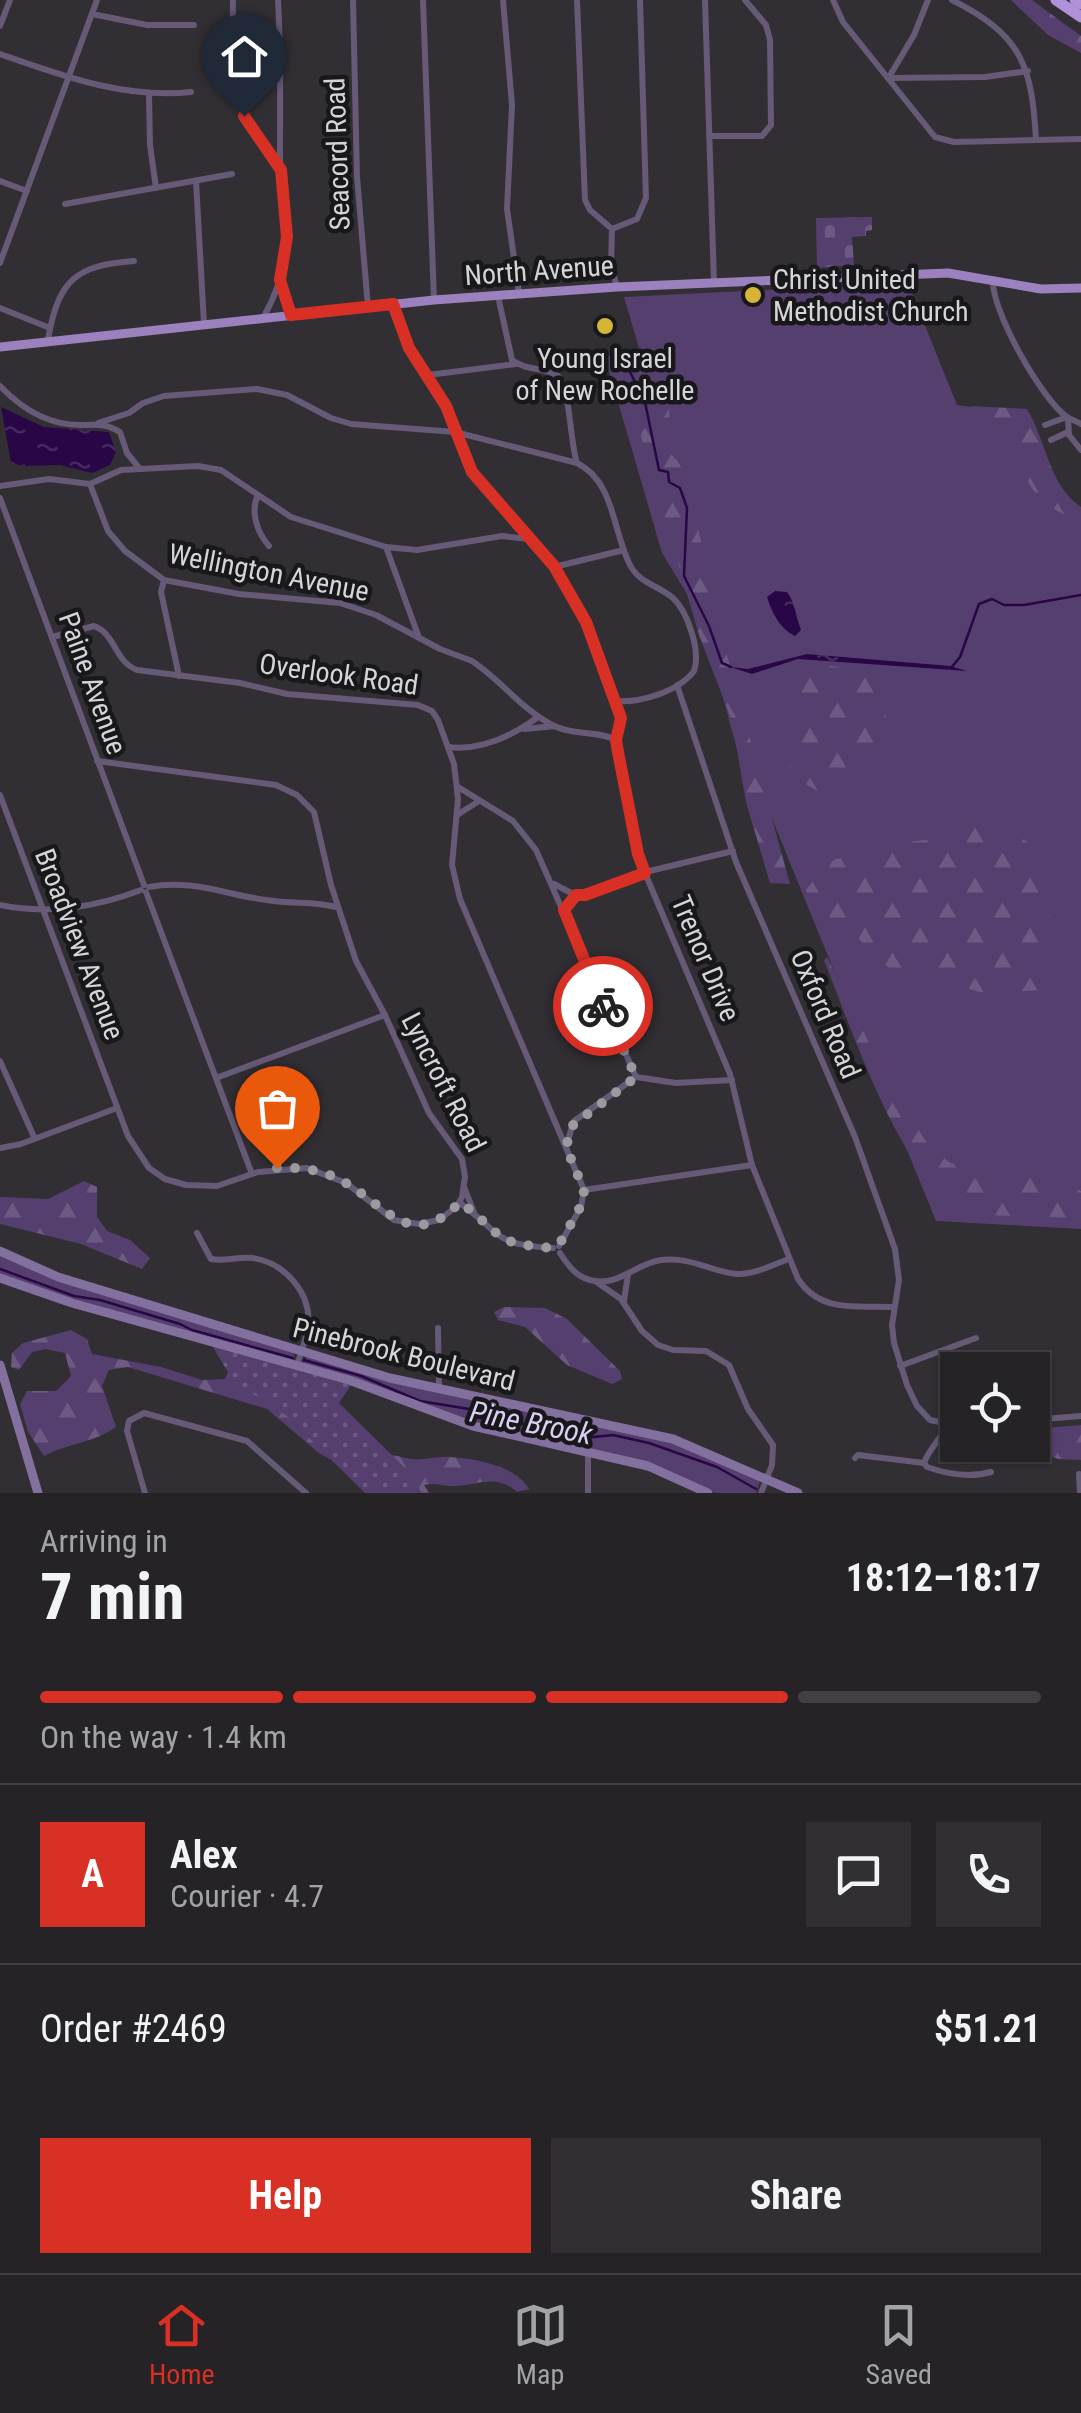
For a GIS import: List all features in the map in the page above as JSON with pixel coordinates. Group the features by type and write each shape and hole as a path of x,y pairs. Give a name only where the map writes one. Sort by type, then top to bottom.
{"highway":[{"path":"1056,0 1081,17"}],"main road":[{"name":"North Avenue","path":"0,346 519,292 948,272 1042,289 1081,288"}],"street":[{"path":"0,26 10,0"},
{"path":"0,263 97,0"},
{"path":"233,0 236,92 244,116 281,170"},
{"path":"263,318 280,280 287,237 281,170 278,0"},
{"name":"Seacord Road","path":"353,0 357,177 368,307"},
{"path":"423,0 434,300"},
{"path":"502,0 512,105 507,209 519,292"},
{"path":"577,0 585,200 590,210 612,229 612,266 617,287"},
{"path":"612,229 637,219 646,198 640,0"},
{"path":"706,0 714,283"},
{"path":"710,136 762,136 771,125 770,40 766,25 745,0"},
{"path":"833,0 843,22 935,138 1081,139"},
{"path":"888,78 914,36 928,0"},
{"path":"952,0 980,16 1011,43 1028,71 1036,140"},
{"path":"92,14 146,24 194,25"},
{"path":"0,54 69,78 149,94 191,92"},
{"path":"888,78 972,78 1028,71"},
{"path":"149,94 156,188"},
{"path":"260,141 280,139"},
{"path":"65,204 232,174"},
{"path":"196,181 204,324"},
{"path":"0,182 28,191"},
{"path":"48,340 63,294 78,274 101,263 134,261"},
{"path":"604,288 612,266"},
{"path":"993,279 993,298 1004,327 1041,385 1067,417 1081,424"},
{"path":"280,280 291,315"},
{"path":"497,294 510,357 516,364"},
{"path":"393,304 409,348 446,406 472,472 554,566 586,622 621,718"},
{"path":"0,308 50,328"},
{"path":"428,375 516,364 558,376 565,385 569,432 578,464"},
{"path":"0,386 39,416 73,424 98,423 164,396 257,389 286,395 351,424 454,432 578,464 600,479 624,550 642,580 675,600 690,632 697,663 689,678 677,685 632,703 615,700"},
{"path":"130,413 120,432 127,454 140,469"},
{"path":"1045,426 1067,417"},
{"path":"1067,417 1068,432 1081,450"},
{"path":"98,423 120,432"},
{"path":"1051,440 1068,432"},
{"path":"122,470 127,454"},
{"path":"0,486 49,479 90,484 122,470 198,466 237,478 291,517 386,547 416,550 502,536 530,540"},
{"name":"Wellington Avenue","path":"90,484 108,531 125,550 164,580 240,594 340,603 366,610 489,672 526,709 555,726 605,734 616,740"},
{"path":"258,495 254,510 259,530 269,546"},
{"name":"Paine Avenue","path":"0,498 252,1174"},
{"path":"502,536 511,519"},
{"path":"386,547 419,636"},
{"path":"554,566 624,550"},
{"path":"164,580 161,592 179,676"},
{"name":"Overlook Road","path":"52,637 94,626 107,633 128,667 287,694 418,705 432,711 454,764 458,786 452,864 460,898 584,1190"},
{"name":"Oxford Road","path":"677,685 734,851 855,1137 896,1250 894,1343 900,1366 921,1412 940,1423"},
{"path":"621,718 632,703"},
{"path":"523,729 526,709"},
{"path":"523,729 538,717"},
{"name":"Trenor Drive","path":"621,718 616,740 638,854 732,1080 752,1165 790,1259 803,1286 819,1300 845,1307 894,1307"},
{"path":"448,747 464,750 523,729 555,726"},
{"path":"605,734 618,727"},
{"path":"454,764 464,750"},
{"name":"Lyncroft Road","path":"97,761 266,783 288,790 314,812 332,889 361,973 385,1015 429,1113 462,1159 464,1187 460,1202"},
{"path":"458,786 494,807 522,830 554,884 636,1077"},
{"name":"Broadview Avenue","path":"0,795 117,1108"},
{"path":"458,815 480,800"},
{"path":"554,884 576,895 585,895 645,873 734,851"},
{"path":"0,905 43,910 96,904 145,888 188,884 270,901 316,901 338,907"},
{"path":"316,901 332,889"},
{"path":"564,910 576,895"},
{"path":"216,1078 385,1015"},
{"path":"0,1061 34,1138"},
{"path":"566,1147 574,1121 636,1077 676,1082 732,1080"},
{"path":"0,1148 21,1144 117,1108 138,1156 165,1179 210,1187 292,1167 316,1170 346,1183 403,1223 439,1220 460,1202 504,1240 521,1246 557,1249 575,1273 595,1281 624,1302 642,1331 658,1345 672,1350 706,1351 728,1365 748,1409 772,1442 773,1461 761,1493"},
{"path":"554,1119 574,1121"},
{"path":"557,1249 581,1206 584,1190 752,1165"},
{"path":"464,1187 474,1213"},
{"path":"196,1233 207,1255 214,1260 249,1257 265,1261 302,1292 308,1314 298,1366"},
{"name":"Pinebrook Boulevard","path":"0,1252 58,1278 438,1390 673,1439 798,1493"},
{"path":"595,1281 610,1281 650,1262 686,1260 747,1274 790,1259"},
{"path":"624,1302 628,1272"},
{"name":"Pinebrook Boulevard","path":"0,1278 102,1311 362,1384 486,1430 648,1466 708,1493"},
{"path":"438,1328 438,1390"},
{"path":"900,1366 976,1338"},
{"path":"0,1364 11,1423 38,1493"},
{"path":"145,1493 127,1432 129,1421 144,1413 248,1440 306,1493"},
{"path":"1050,1419 1081,1416"},
{"path":"924,1463 940,1437"},
{"path":"588,1451 588,1493"},
{"path":"854,1458 924,1463 930,1469 962,1475 991,1472"},
{"path":"1079,1474 1080,1493"}],"green space":[{"path":"1011,0 1032,0 1081,36 1081,53 1048,35"},
{"path":"872,217 872,230 866,231 866,236 852,237 854,265 817,268 816,218"},
{"path":"908,283 957,405 984,409 1044,481 1081,511 1081,1229 936,1221 764,799 748,789 719,683 687,594 662,553 605,357 639,348 624,297"},
{"path":"654,360 668,384 670,428 666,449 686,470 717,619 790,884 770,883 746,802 732,721 699,635 630,398 631,362"},
{"path":"971,406 1027,409 1055,475 1081,507 1081,520 1063,514 1040,498 1003,440"},
{"path":"799,664 843,668 873,682 880,692 886,718 878,734 893,747 891,754 858,762 850,783 837,795 818,791 794,778 787,757 792,708 783,683"},
{"path":"983,823 1012,831 1030,844 1037,857 1038,875 1050,907 1049,991 987,993 934,975 903,974 878,959 854,929 822,934 806,890 829,861 870,851 891,851 908,842 949,837"},
{"path":"827,957 894,1094 928,1144 950,1163 1081,1191 1081,1224 1053,1217 980,1213 966,1210 943,1196 921,1171 881,1100 824,960"},
{"path":"84,1181 97,1187 97,1217 107,1231 130,1240 150,1258 142,1269 81,1244 0,1224 0,1197 48,1199"},
{"path":"0,1254 45,1276 293,1353 295,1358 290,1361 0,1276"},
{"path":"504,1307 545,1308 567,1319 620,1371 622,1379 612,1384 567,1365 525,1327 498,1320 494,1312"},
{"path":"71,1330 87,1339 92,1354 161,1367 202,1380 225,1379 229,1370 333,1402 380,1454 484,1462 515,1475 529,1489 517,1492 502,1483 488,1482 424,1485 429,1493 374,1493 355,1473 319,1453 267,1409 128,1367 109,1370 102,1386 116,1427 44,1456 28,1432 20,1404 27,1391 56,1391 71,1376 65,1353 46,1349 32,1352 19,1370 11,1367 12,1353 23,1343"},
{"path":"211,1344 351,1385 339,1403 404,1467 422,1493 365,1493 287,1416 234,1382"},
{"path":"307,1357 655,1436 691,1448 760,1481 756,1493 716,1493 652,1465 509,1434 302,1363"},
{"path":"1081,1425 1081,1460 1050,1456 1050,1428"}],"water":[{"path":"1,407 44,427 109,432 116,452 110,465 92,473 60,465 11,463"},
{"path":"775,591 787,592 792,600 801,630 795,636 781,625 771,609 767,597"},
{"path":"807,654 950,666 967,671 798,659 752,674 730,667 748,669"}],"waterway":[{"path":"629,370 645,402 659,470 668,472 669,482 680,488 687,508 684,576 722,663 731,667"},
{"path":"951,668 960,657 979,604 992,599 1004,605 1024,605 1081,595"},
{"name":"Pine Brook","path":"0,1269 74,1296 100,1300 293,1358"},
{"name":"Pine Brook","path":"304,1360 361,1376 420,1401 481,1411 530,1426 563,1426 593,1437 613,1435 649,1443 717,1467 756,1489"}],"way so far":[{"path":"277,1168 307,1168 337,1178 403,1223 439,1220 460,1202 504,1240 521,1246 559,1246 583,1202 584,1190 566,1147 574,1121 636,1077 603,1006"}],"place":[{"name":"Christ United Methodist Church","path":"753,295"},
{"name":"Young Israel of New Rochelle","path":"605,326"}],"route":[{"path":"244,116 281,170 287,237 280,280 291,315 393,304 409,348 446,406 472,472 554,566 586,622 621,718 616,740 645,873 576,895 564,910 603,1006"}]}
